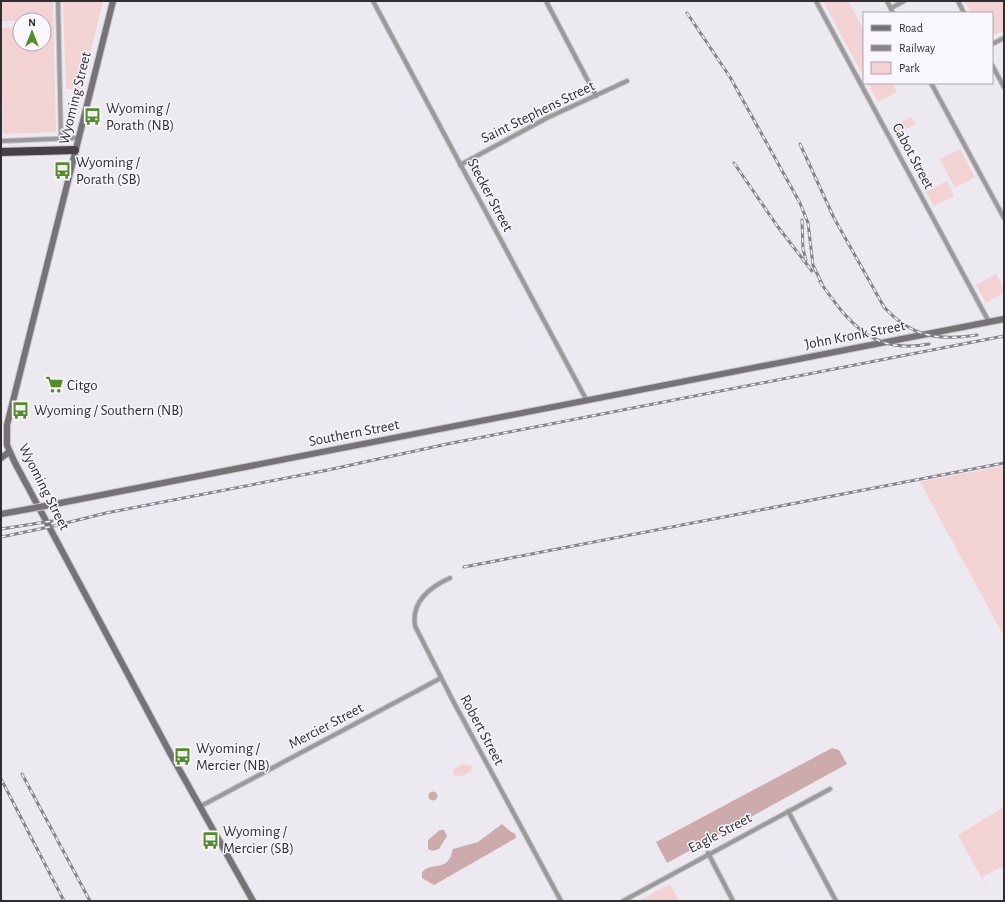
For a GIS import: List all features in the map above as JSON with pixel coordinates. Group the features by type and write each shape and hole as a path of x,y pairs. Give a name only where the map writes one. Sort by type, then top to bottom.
{"highway":[{"path":"1,152 75,150"}],"street":[{"path":"58,1 61,139"},
{"name":"Wyoming Street","path":"113,1 7,425 6,440 9,452 253,901"},
{"name":"Stecker Street","path":"373,1 587,401"},
{"path":"546,1 596,96"},
{"name":"Cabot Street","path":"816,1 989,322"},
{"path":"887,1 893,12"},
{"path":"891,8 904,1"},
{"path":"958,1 964,12"},
{"path":"993,44 1004,38"},
{"path":"993,67 1004,87"},
{"path":"859,81 863,79"},
{"name":"Saint Stephens Street","path":"460,165 547,118 627,81"},
{"path":"932,84 1004,218"},
{"path":"1,141 78,138"},
{"name":"John Kronk Street","path":"712,376 1004,319"},
{"name":"Southern Street","path":"2,512 50,505 712,376"},
{"path":"1,458 9,452"},
{"name":"Robert Street","path":"450,578 434,586 426,593 417,606 415,618 418,632 441,678 561,901"},
{"name":"Mercier Street","path":"201,806 441,678"},
{"name":"Eagle Street","path":"623,901 708,853 830,789"},
{"path":"788,811 836,901"},
{"path":"708,853 733,901"}],"green space":[{"path":"1,1 53,1 56,132 3,134 1,28 12,27 12,52 52,52 52,12 12,12 12,21 1,21"},
{"path":"63,1 103,1 81,89 66,89"},
{"path":"823,1 848,1 863,28 863,71 861,72"},
{"path":"964,1 1004,1 1004,30 993,36 993,12 970,12"},
{"path":"869,84 893,84 897,92 878,102"},
{"path":"911,117 915,124 896,134 892,127"},
{"path":"960,149 975,177 955,188 940,159"},
{"path":"947,181 954,196 934,206 926,192"},
{"path":"996,274 1004,289 1004,293 986,303 976,285"},
{"path":"1004,466 1004,636 920,482"},
{"path":"463,764 472,766 471,771 465,775 455,776 452,770"},
{"path":"1004,807 1004,866 982,877 994,901 958,835"},
{"path":"670,884 679,901 638,901"}],"shaded area":[{"path":"832,748 839,750 847,764 667,863 656,842"},
{"path":"433,791 438,796 433,801 428,796"},
{"path":"502,824 515,834 516,838 434,885 422,878 422,872 431,867 444,864 450,857 453,849 478,842"},
{"path":"440,830 444,830 447,836 439,849 433,851 428,849 428,840"}],"railway":[{"path":"687,13 730,77 800,203 808,223 813,265 823,286"},
{"path":"800,144 834,218 884,307 894,317 915,331 938,337 963,337 977,335"},
{"path":"734,163 778,227 812,271"},
{"path":"802,220 803,249 806,260"},
{"path":"820,282 841,311 852,323 878,340 892,345 909,346 929,344"},
{"path":"1,537 106,513 328,470 447,444 1004,336"},
{"path":"464,567 1004,463"},
{"path":"1,529 52,521"},
{"path":"22,774 90,901"},
{"path":"1,779 64,901"}],"place":[{"name":"Wyoming / Porath (NB)","path":"93,117"},
{"name":"Wyoming / Porath (SB)","path":"63,171"},
{"name":"Citgo","path":"54,385"},
{"name":"Wyoming / Southern (NB)","path":"21,410"},
{"name":"Wyoming / Mercier (NB)","path":"183,757"},
{"name":"Wyoming / Mercier (SB)","path":"210,840"}]}
